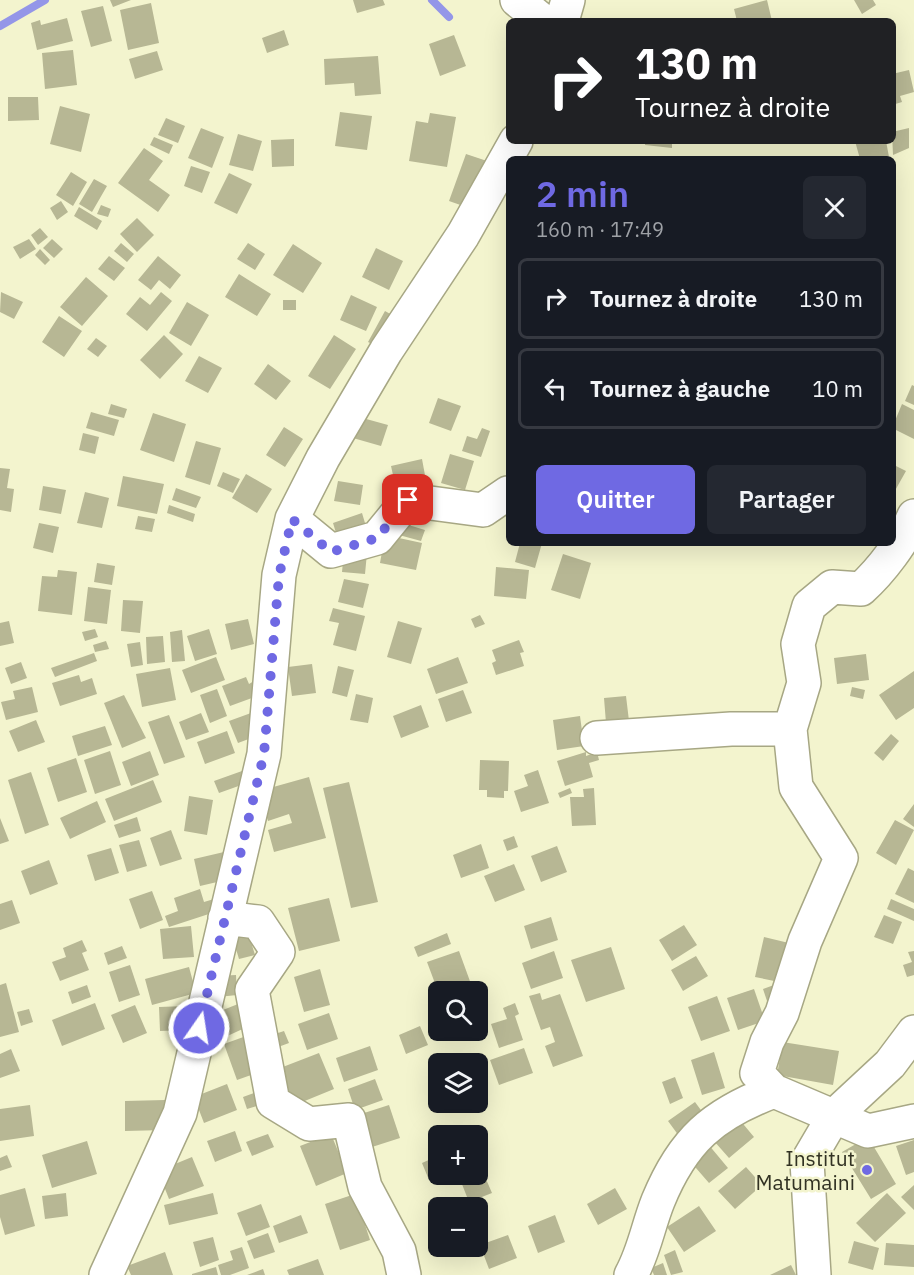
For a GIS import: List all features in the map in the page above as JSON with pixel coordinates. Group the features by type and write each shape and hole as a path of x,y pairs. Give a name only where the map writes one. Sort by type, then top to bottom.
{"street":[{"path":"517,0 539,18"},
{"path":"563,18 568,0"},
{"path":"106,1275 180,1113 264,754 279,576 292,519 323,458 375,370 463,235 506,159"},
{"path":"292,519 331,552 377,538 408,500 483,510 506,494"},
{"path":"896,516 914,500"},
{"path":"914,516 905,538 889,555 875,576 861,589 832,587 809,606 798,644 804,683 790,729 796,787 841,858 805,941 782,1013 767,1042 757,1073 774,1091 868,1131 914,1121"},
{"path":"597,738 731,729 790,729"},
{"path":"225,918 258,922 278,952 252,990 273,1102 309,1124 349,1120 365,1187 399,1251 404,1275"},
{"path":"814,1275 807,1162 834,1116 890,1064 914,1032"},
{"path":"631,1275 639,1261 658,1202 680,1157 709,1125 739,1104 774,1091"}],"building":[{"path":"110,0 131,0 113,7"},
{"path":"353,0 383,0 385,5 357,13"},
{"path":"767,0 771,18 736,18 734,9"},
{"path":"854,0 873,0 876,5 862,14"},
{"path":"151,3 159,43 128,50 120,10"},
{"path":"103,6 112,41 91,47 81,11"},
{"path":"67,18 73,41 37,50 31,23 40,20 41,25"},
{"path":"284,30 289,45 267,53 262,38"},
{"path":"454,35 466,66 440,76 429,44"},
{"path":"73,50 77,85 45,89 42,53"},
{"path":"157,51 163,70 135,79 129,59"},
{"path":"378,56 381,94 355,96 354,83 325,85 324,59"},
{"path":"909,70 914,92 900,96 902,102 896,104 896,73"},
{"path":"8,97 38,97 39,120 8,121"},
{"path":"60,106 90,114 81,152 50,144"},
{"path":"340,112 372,116 367,150 335,146"},
{"path":"430,113 456,117 447,167 409,161 416,121 428,123"},
{"path":"166,118 185,126 178,143 158,135"},
{"path":"201,128 224,137 212,168 188,158"},
{"path":"909,128 909,148 893,155 893,144 896,144 896,131"},
{"path":"238,134 262,141 253,171 229,165"},
{"path":"154,137 173,145 169,154 150,145"},
{"path":"294,139 294,166 272,167 271,140"},
{"path":"672,144 672,148 645,145"},
{"path":"856,144 887,144 889,156 859,156"},
{"path":"144,148 163,161 149,180 170,195 158,212 118,183"},
{"path":"466,154 487,161 469,208 449,201"},
{"path":"191,166 210,172 202,193 184,186"},
{"path":"71,172 87,182 73,206 56,195"},
{"path":"229,173 252,184 237,214 214,203"},
{"path":"94,179 107,186 92,212 79,204"},
{"path":"61,201 68,212 57,220 50,208"},
{"path":"101,205 111,209 108,217 97,214"},
{"path":"79,207 102,221 97,230 74,216"},
{"path":"137,218 154,235 137,252 120,234"},
{"path":"40,228 48,237 38,245 31,235"},
{"path":"29,239 36,249 20,259 13,247"},
{"path":"52,239 63,249 54,258 43,248"},
{"path":"121,243 134,254 127,262 114,251"},
{"path":"248,243 265,254 255,270 237,259"},
{"path":"293,244 322,263 303,293 273,275"},
{"path":"376,248 403,261 389,290 362,277"},
{"path":"40,249 50,260 45,265 35,255"},
{"path":"109,256 125,268 114,281 98,269"},
{"path":"158,256 181,275 170,289 159,280 151,290 138,280"},
{"path":"239,274 271,294 257,316 225,297"},
{"path":"86,277 108,296 82,326 60,307"},
{"path":"1,292 23,302 14,319 0,312"},
{"path":"161,292 172,301 147,331 126,314 140,297 150,305"},
{"path":"351,295 377,307 366,331 340,320"},
{"path":"283,300 296,300 296,310 283,310"},
{"path":"187,302 209,315 191,346 169,333"},
{"path":"385,311 401,320 384,350 368,342"},
{"path":"59,316 82,331 64,357 42,342"},
{"path":"164,335 183,354 160,379 140,360"},
{"path":"334,335 356,349 330,389 308,376"},
{"path":"96,338 107,346 98,357 87,349"},
{"path":"199,356 222,368 208,393 185,381"},
{"path":"268,364 291,381 276,400 254,384"},
{"path":"912,385 914,386 914,405 905,401"},
{"path":"438,398 461,406 451,431 429,423"},
{"path":"111,404 127,409 124,418 108,414"},
{"path":"902,404 914,410 914,439 896,430 896,418"},
{"path":"91,412 119,420 114,436 86,428"},
{"path":"153,413 186,424 174,462 140,450"},
{"path":"359,417 388,425 381,446 353,438"},
{"path":"284,427 303,439 285,467 266,455"},
{"path":"482,428 490,431 481,457 462,451 467,436 477,439"},
{"path":"83,433 99,437 95,454 79,450"},
{"path":"196,441 221,448 210,485 185,477"},
{"path":"450,454 474,461 465,490 441,483"},
{"path":"422,459 427,486 397,493 391,466"},
{"path":"896,466 906,471 896,489"},
{"path":"0,468 10,469 7,488 14,489 11,512 0,510"},
{"path":"223,472 240,479 233,493 217,486"},
{"path":"246,474 272,489 257,513 232,498"},
{"path":"123,476 164,484 157,514 117,506"},
{"path":"338,481 363,485 360,505 334,501"},
{"path":"43,486 66,490 61,514 39,510"},
{"path":"176,488 201,497 196,508 172,500"},
{"path":"85,492 109,498 102,528 77,523"},
{"path":"169,505 195,514 193,522 167,513"},
{"path":"362,513 368,533 339,543 333,523"},
{"path":"138,516 155,519 152,532 135,529"},
{"path":"39,523 59,527 53,553 33,548"},
{"path":"402,523 425,530 421,541 399,535"},
{"path":"385,535 422,543 416,570 380,563"},
{"path":"519,546 541,546 535,568 515,562"},
{"path":"344,551 367,553 365,574 342,572"},
{"path":"563,554 591,563 580,599 551,590"},
{"path":"97,563 115,566 112,585 94,582"},
{"path":"496,567 529,570 526,599 494,596"},
{"path":"58,570 77,572 72,615 38,611 42,576 57,577"},
{"path":"344,579 369,584 363,608 338,602"},
{"path":"88,587 111,590 107,624 84,621"},
{"path":"123,600 143,601 140,633 121,631"},
{"path":"333,608 365,616 356,651 333,645 339,623 329,621"},
{"path":"480,615 485,624 475,628 471,619"},
{"path":"248,619 254,644 231,650 225,624"},
{"path":"9,621 14,643 0,646 0,623"},
{"path":"398,621 422,628 411,664 387,657"},
{"path":"95,629 98,637 85,641 82,632"},
{"path":"209,629 217,654 195,661 187,636"},
{"path":"182,630 185,661 172,662 170,632"},
{"path":"163,636 165,662 147,664 146,637"},
{"path":"519,640 524,652 520,653 524,666 496,675 492,663 496,661 492,650"},
{"path":"106,641 109,649 95,652 93,645"},
{"path":"140,642 143,665 131,667 127,644"},
{"path":"94,653 97,661 55,677 51,668"},
{"path":"866,654 869,680 837,684 834,658"},
{"path":"216,657 225,680 191,693 182,670"},
{"path":"458,657 468,683 436,694 427,669"},
{"path":"21,662 27,678 11,684 5,668"},
{"path":"312,664 316,693 292,696 288,667"},
{"path":"338,666 354,670 347,697 332,693"},
{"path":"170,668 176,700 142,707 136,674"},
{"path":"914,671 914,708 896,720 879,695"},
{"path":"79,675 81,682 92,678 97,694 60,706 52,683"},
{"path":"246,677 249,684 254,681 260,695 230,706 222,686"},
{"path":"32,687 38,712 6,720 1,702 15,699 13,691"},
{"path":"852,687 865,690 863,699 850,696"},
{"path":"217,689 227,716 210,723 200,695"},
{"path":"463,690 472,713 446,722 438,699"},
{"path":"356,694 373,698 368,723 350,720"},
{"path":"124,695 146,738 122,748 104,703"},
{"path":"626,696 629,721 606,723 604,698"},
{"path":"421,705 429,727 401,738 393,716"},
{"path":"201,713 209,732 186,740 179,722"},
{"path":"251,713 259,735 238,743 229,721"},
{"path":"169,715 185,757 164,764 148,722"},
{"path":"580,716 584,746 557,750 553,720"},
{"path":"36,720 45,742 18,752 9,731"},
{"path":"105,726 112,745 78,756 72,736"},
{"path":"227,731 235,753 205,764 197,742"},
{"path":"891,734 899,741 883,761 874,753"},
{"path":"110,751 121,785 95,794 84,760"},
{"path":"150,751 159,775 131,786 122,762"},
{"path":"586,752 586,756 597,752 599,760 589,763 593,777 565,786 557,761"},
{"path":"76,758 87,792 58,802 47,768"},
{"path":"480,760 509,761 508,791 504,791 504,798 487,797 487,790 479,790"},
{"path":"538,770 549,803 521,812 514,791 528,786 524,775"},
{"path":"242,771 247,783 219,793 214,781"},
{"path":"31,772 49,825 25,834 8,780"},
{"path":"309,777 326,838 274,852 268,830 292,823 289,814 268,821 259,791"},
{"path":"153,780 162,802 114,821 105,799"},
{"path":"349,782 378,902 351,908 323,788"},
{"path":"570,788 572,793 560,798 558,793"},
{"path":"594,788 596,825 572,826 570,797 584,797 583,789"},
{"path":"189,796 213,800 207,835 184,831"},
{"path":"97,801 106,822 70,839 60,818"},
{"path":"914,804 914,827 903,819"},
{"path":"137,817 141,831 119,838 114,825"},
{"path":"0,818 9,841 0,844"},
{"path":"895,820 914,830 896,865 876,853"},
{"path":"171,830 182,859 160,866 150,838"},
{"path":"514,836 518,847 507,851 503,840"},
{"path":"139,840 147,866 127,872 119,845"},
{"path":"481,844 489,868 461,878 453,855"},
{"path":"557,846 567,872 541,882 531,856"},
{"path":"111,848 119,873 95,881 87,855"},
{"path":"224,852 230,879 200,886 194,859"},
{"path":"49,860 58,884 30,895 21,871"},
{"path":"514,864 525,890 495,902 484,876"},
{"path":"908,868 914,871 914,903 895,894"},
{"path":"200,889 204,902 214,899 218,911 169,927 165,916 178,911 174,898"},
{"path":"152,891 163,920 140,929 129,899"},
{"path":"329,898 340,941 299,951 288,908"},
{"path":"891,899 914,909 914,921 887,909"},
{"path":"12,900 20,923 0,930 0,904"},
{"path":"884,915 902,922 893,944 874,937"},
{"path":"551,917 558,940 531,949 524,926"},
{"path":"684,925 697,945 672,961 659,940"},
{"path":"191,926 194,957 163,959 160,929"},
{"path":"248,932 255,955 239,959 232,936"},
{"path":"447,933 451,944 418,957 414,947"},
{"path":"764,937 793,944 784,983 755,977"},
{"path":"82,940 87,951 82,953 89,970 60,981 52,962 66,957 63,948"},
{"path":"122,946 127,958 108,965 104,953"},
{"path":"611,947 625,989 586,1002 571,960"},
{"path":"459,951 470,981 434,981 427,962"},
{"path":"554,951 563,978 531,989 522,963"},
{"path":"914,951 914,975 907,977 903,965 912,962 908,952"},
{"path":"696,956 708,976 683,991 671,970"},
{"path":"130,965 140,995 119,1002 109,972"},
{"path":"189,967 196,993 152,1005 145,979"},
{"path":"320,969 330,1005 304,1012 294,977"},
{"path":"236,975 237,995 218,997 216,976"},
{"path":"6,983 19,1032 0,1037 0,985"},
{"path":"87,985 91,997 72,1004 68,992"},
{"path":"774,985 769,1007 763,989"},
{"path":"754,989 765,1021 738,1030 727,998"},
{"path":"540,993 542,1000 560,994 583,1056 553,1067 545,1046 555,1042 550,1027 541,1030 529,996"},
{"path":"717,996 730,1031 701,1041 688,1007"},
{"path":"95,1003 105,1029 62,1046 52,1020"},
{"path":"515,1003 519,1014 515,1016 523,1040 499,1048 491,1024 507,1019 503,1008"},
{"path":"238,1004 247,1027 223,1038 213,1014"},
{"path":"135,1005 147,1033 123,1043 111,1015"},
{"path":"186,1006 187,1030 160,1031 159,1007"},
{"path":"29,1009 33,1022 21,1026 17,1012"},
{"path":"329,1013 338,1039 307,1050 298,1024"},
{"path":"420,1026 428,1045 406,1054 399,1035"},
{"path":"284,1031 289,1043 270,1050 266,1037"},
{"path":"249,1035 262,1071 237,1080 224,1044"},
{"path":"776,1041 839,1051 833,1085 777,1075 780,1058 773,1057"},
{"path":"370,1046 378,1070 344,1082 336,1058"},
{"path":"524,1048 533,1073 499,1085 490,1060"},
{"path":"11,1049 20,1071 0,1078 0,1054"},
{"path":"714,1052 725,1088 702,1095 691,1060"},
{"path":"319,1053 334,1089 290,1107 275,1070"},
{"path":"675,1077 683,1098 670,1104 662,1082"},
{"path":"375,1079 383,1100 355,1110 348,1089"},
{"path":"227,1084 237,1110 204,1123 194,1097"},
{"path":"262,1090 266,1103 247,1109 243,1097"},
{"path":"165,1100 165,1130 125,1131 125,1101"},
{"path":"695,1102 706,1117 679,1136 668,1121"},
{"path":"30,1105 34,1136 0,1141 0,1109"},
{"path":"389,1105 400,1138 372,1147 361,1114"},
{"path":"739,1119 754,1137 729,1158 714,1141"},
{"path":"235,1131 242,1151 215,1162 207,1141"},
{"path":"268,1134 274,1147 252,1156 246,1142"},
{"path":"331,1134 347,1173 316,1186 300,1146"},
{"path":"868,1137 896,1184 871,1199 842,1152"},
{"path":"914,1140 914,1172 906,1175 896,1146"},
{"path":"87,1141 97,1174 52,1188 42,1155"},
{"path":"708,1144 728,1168 709,1183 689,1160"},
{"path":"7,1155 12,1167 0,1171 0,1158"},
{"path":"192,1157 204,1186 169,1199 158,1171"},
{"path":"428,1160 428,1178 422,1163"},
{"path":"746,1167 762,1185 735,1209 718,1191"},
{"path":"488,1184 492,1193 482,1197 467,1197 462,1185"},
{"path":"914,1185 914,1210 901,1197"},
{"path":"25,1188 35,1226 5,1235 0,1217 0,1195"},
{"path":"615,1188 627,1209 598,1225 587,1204"},
{"path":"66,1193 68,1216 45,1219 42,1196"},
{"path":"213,1193 218,1214 169,1225 164,1205"},
{"path":"887,1193 906,1213 875,1242 856,1223"},
{"path":"355,1194 370,1240 340,1250 325,1204"},
{"path":"261,1204 270,1227 246,1236 237,1213"},
{"path":"699,1206 716,1231 684,1252 667,1227"},
{"path":"301,1215 308,1233 279,1243 273,1226"},
{"path":"555,1215 565,1242 538,1253 528,1226"},
{"path":"268,1233 275,1252 254,1259 247,1241"},
{"path":"508,1235 517,1258 489,1269 484,1257 488,1257 488,1242"},
{"path":"213,1237 219,1260 200,1267 193,1242"},
{"path":"854,1241 879,1248 873,1270 848,1263"},
{"path":"886,1243 914,1245 914,1267 884,1265"},
{"path":"242,1247 249,1268 230,1275 221,1275 218,1265 233,1260 230,1251"},
{"path":"675,1250 683,1272 671,1275 664,1255"},
{"path":"165,1252 173,1275 131,1275 127,1266"},
{"path":"318,1259 324,1275 289,1275 287,1270"},
{"path":"663,1263 667,1275 654,1275 651,1268"},
{"path":"791,1265 796,1275 770,1275"},
{"path":"216,1267 218,1275 192,1275 192,1274"},
{"path":"263,1269 265,1275 247,1275"}],"waterway":[{"path":"0,26 45,0"},
{"path":"432,0 449,17"}],"place":[{"name":"Institut Matumaini","path":"867,1170"}],"route":[{"path":"199,1028 264,754 279,576 292,519 331,552 377,538 408,500"}]}
